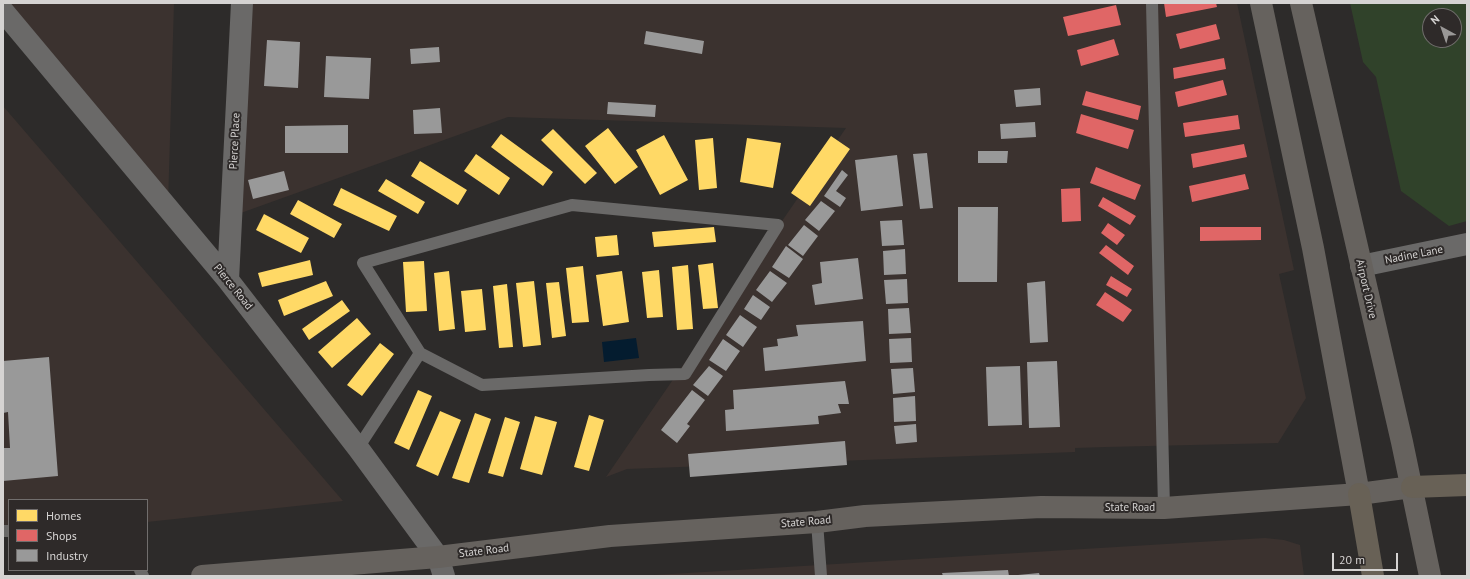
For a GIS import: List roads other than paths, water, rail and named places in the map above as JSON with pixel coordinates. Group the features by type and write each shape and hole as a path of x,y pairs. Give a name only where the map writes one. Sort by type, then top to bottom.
{"highway":[{"path":"1412,488 1467,485"},
{"path":"1360,494 1373,576"}],"street":[{"name":"Pierce Place","path":"228,280 242,3"},
{"path":"1261,3 1313,248 1360,494"},
{"name":"Airport Drive","path":"1301,3 1412,488 1430,576"},
{"name":"Pierce Road","path":"3,11 228,280 358,448 441,566"},
{"name":"Nadine Lane","path":"1361,266 1467,244"},
{"name":"State Road","path":"202,576 441,566 610,536 817,522 865,516 1033,508 1164,508 1360,494 1412,488"}],"lane":[{"path":"1152,3 1164,508"},
{"path":"572,205 778,225 684,374 482,385 420,353 363,263 572,205"},
{"path":"358,448 420,353"},
{"path":"817,522 820,576"}],"water":[{"path":"636,338 639,358 604,362 602,342"}]}
